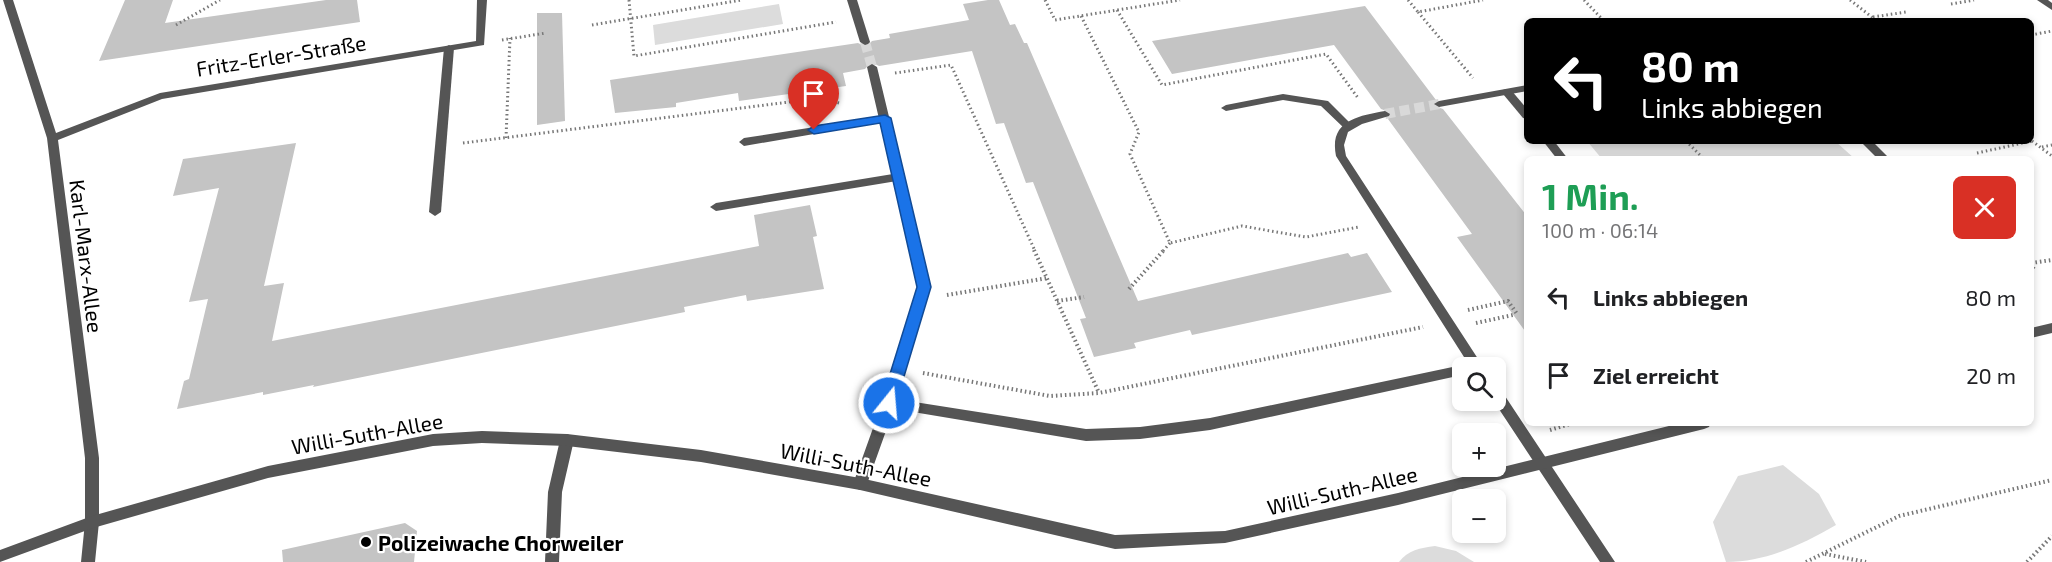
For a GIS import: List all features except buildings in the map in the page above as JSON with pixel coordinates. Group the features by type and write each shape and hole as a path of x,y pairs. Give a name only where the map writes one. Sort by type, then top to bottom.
{"street":[{"name":"Karl-Marx-Allee","path":"8,0 52,138 92,458 92,522 88,562"},
{"path":"481,43 482,0"},
{"path":"852,0 865,42"},
{"path":"2042,0 2052,7"},
{"name":"Fritz-Erler-Straße","path":"52,138 160,96 481,43"},
{"path":"435,212 449,48"},
{"path":"860,484 889,403 924,287 873,71"},
{"path":"1439,104 1524,89"},
{"path":"1507,92 1524,112"},
{"path":"1226,108 1283,97 1324,103 1348,126"},
{"path":"1385,114 1358,120 1348,126 1340,135 1338,145 1341,156 1471,357"},
{"path":"744,142 885,118"},
{"path":"1550,144 1560,156"},
{"path":"1868,144 1882,156"},
{"path":"716,207 899,177"},
{"path":"2034,332 2052,328"},
{"path":"889,403 1086,435 1140,434 1210,423 1452,372"},
{"path":"1506,410 1608,562"},
{"name":"Willi-Suth-Allee","path":"0,557 92,522 268,472 433,440 482,437 567,440 701,456 860,484 1115,542 1225,537 1541,465 1692,426"},
{"path":"552,562 555,492 567,440"}],"path":[{"path":"176,25 220,0"},
{"path":"629,0 634,56 857,18"},
{"path":"592,25 742,0"},
{"path":"1045,0 1054,20 1180,0"},
{"path":"1408,0 1488,94"},
{"path":"1418,12 1483,0"},
{"path":"1584,0 1601,18"},
{"path":"1850,0 1872,17 1906,12"},
{"path":"1951,4 1974,0"},
{"path":"1117,10 1162,85 1326,54 1371,117"},
{"path":"1081,16 1139,132 1130,154 1170,243"},
{"path":"2034,34 2052,31"},
{"path":"481,43 546,33"},
{"path":"506,138 510,38"},
{"path":"873,71 951,65 1099,393"},
{"path":"442,145 821,98 842,103"},
{"path":"2034,142 2052,156"},
{"path":"1689,144 1701,156"},
{"path":"1977,153 2018,144"},
{"path":"2041,147 2052,145"},
{"path":"1129,289 1170,243 1242,226 1306,237 1384,222"},
{"path":"2034,263 2052,260"},
{"path":"921,299 1047,278"},
{"path":"1057,302 1084,297"},
{"path":"899,369 955,377 1050,396 1099,393 1448,322 1515,314 1508,302 1448,322"},
{"path":"1806,562 1899,516 2052,480"},
{"path":"2027,562 2052,536"},
{"path":"1824,554 1866,562"}],"shaded area":[{"path":"779,4 783,24 655,45 653,25"},
{"path":"1590,144 1838,144 1852,156 1600,156"},
{"path":"1783,465 1819,494 1836,525 1769,556 1726,562 1713,522 1738,476"},
{"path":"1435,546 1456,551 1474,562 1399,562 1415,550"}],"tunnel":[{"path":"865,42 872,67"},
{"path":"1385,114 1439,104"}],"place":[{"name":"Polizeiwache Chorweiler","path":"366,542"}],"route":[{"path":"814,130 885,118 924,287 889,403"}]}
